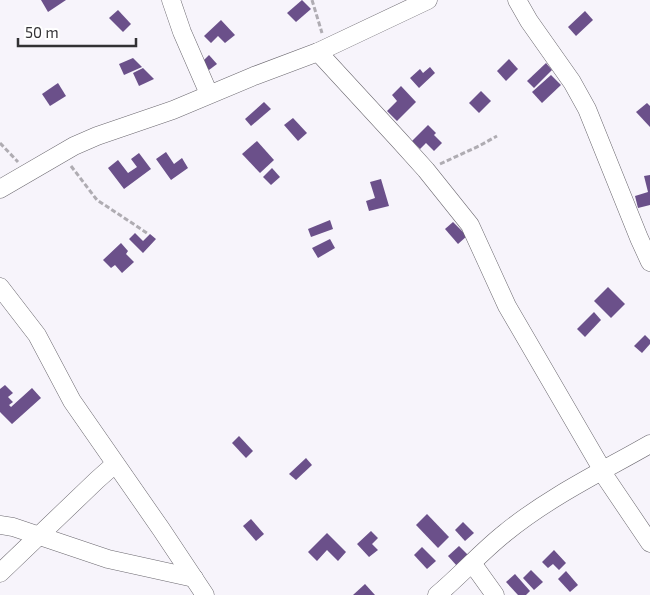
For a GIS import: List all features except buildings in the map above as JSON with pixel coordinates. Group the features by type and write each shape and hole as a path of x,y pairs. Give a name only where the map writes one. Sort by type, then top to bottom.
{"street":[{"path":"171,0 182,32 209,94"},
{"path":"0,189 74,146 172,110 322,50 428,0"},
{"path":"517,0 529,21 572,82 587,109 650,262"},
{"path":"322,50 426,170 470,226 507,306 602,471 650,543"},
{"path":"0,286 37,335 72,401 206,595"},
{"path":"437,595 506,532 550,501 650,444"},
{"path":"0,572 115,464"},
{"path":"0,525 14,527 108,559 194,578"},
{"path":"472,563 495,595"}],"path":[{"path":"312,0 322,50"},
{"path":"426,170 497,136"},
{"path":"0,143 29,173"},
{"path":"61,153 97,200 147,234"}]}
